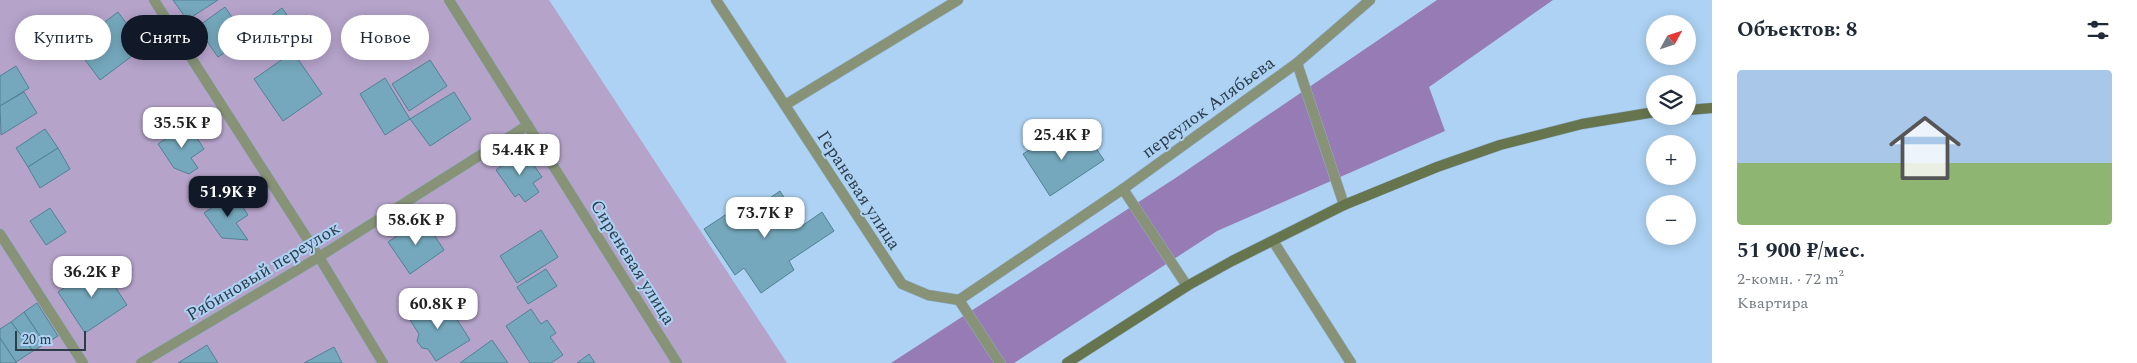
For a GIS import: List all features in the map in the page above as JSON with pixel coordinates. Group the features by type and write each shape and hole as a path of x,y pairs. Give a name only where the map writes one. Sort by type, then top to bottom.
{"main road":[{"path":"1696,109 1712,108"},
{"path":"1067,363 1187,286 1344,206 1437,167 1500,146 1582,124 1646,113"}],"lane":[{"path":"154,0 319,257 383,363"},
{"name":"Сиреневая улица","path":"449,0 677,363"},
{"name":"Гераневая улица","path":"716,0 902,284 928,295 959,300"},
{"path":"785,105 958,0"},
{"name":"переулок Алябьева","path":"959,300 1123,189 1296,63 1370,0"},
{"path":"1296,63 1344,206"},
{"name":"Рябиновый переулок","path":"141,363 319,257 528,124"},
{"path":"1123,189 1187,286"},
{"path":"0,234 83,363"},
{"path":"1273,241 1351,363"},
{"path":"959,300 1000,363"}],"shaded area":[{"path":"0,0 549,0 787,363 0,363"},
{"path":"1437,0 1553,0 1429,87 1445,131 1217,231 1014,363 891,363 1177,177"}],"building":[{"path":"173,0 218,0 195,15 184,15"},
{"path":"225,7 230,15 218,15 218,57 208,43 208,19"},
{"path":"282,8 287,15 272,15"},
{"path":"118,12 121,16 121,60 127,60 100,80 85,60 111,60 111,17"},
{"path":"281,60 299,60 322,94 283,121 254,79"},
{"path":"430,60 447,86 409,111 392,84"},
{"path":"16,66 29,88 0,106 0,76"},
{"path":"385,78 410,119 385,135 360,94"},
{"path":"24,92 37,113 1,135 0,106"},
{"path":"454,92 471,119 430,146 410,119"},
{"path":"188,124 204,149 191,158 198,168 189,174 174,168 158,144"},
{"path":"45,129 58,148 28,167 16,148"},
{"path":"1058,131 1068,146 1086,134 1104,160 1050,196 1023,154"},
{"path":"58,148 70,169 40,188 28,167"},
{"path":"523,150 542,177 533,183 539,192 525,202 519,194 515,197 496,170"},
{"path":"780,191 802,226 822,212 834,231 789,261 794,270 761,293 744,268 735,275 704,229 745,202 751,211"},
{"path":"233,193 248,215 236,223 248,240 222,238 204,213"},
{"path":"50,208 66,232 46,245 30,221"},
{"path":"423,218 444,250 410,274 388,242"},
{"path":"541,230 558,257 517,283 500,256"},
{"path":"100,264 127,305 85,333 58,292"},
{"path":"546,269 557,286 528,304 517,287"},
{"path":"431,300 439,313 449,307 470,340 436,361 428,349 422,348 417,341 419,334 407,315"},
{"path":"37,303 58,336 45,344 24,312"},
{"path":"531,309 541,324 547,320 556,333 550,337 563,355 551,363 530,363 506,326"},
{"path":"24,312 45,344 33,351 11,322"},
{"path":"11,322 33,351 16,362 0,338 0,329"},
{"path":"0,338 16,362 16,363 0,363"},
{"path":"492,340 508,363 460,363"},
{"path":"207,345 218,363 178,363"},
{"path":"334,347 342,363 304,363"},
{"path":"589,354 595,363 577,363"}]}
